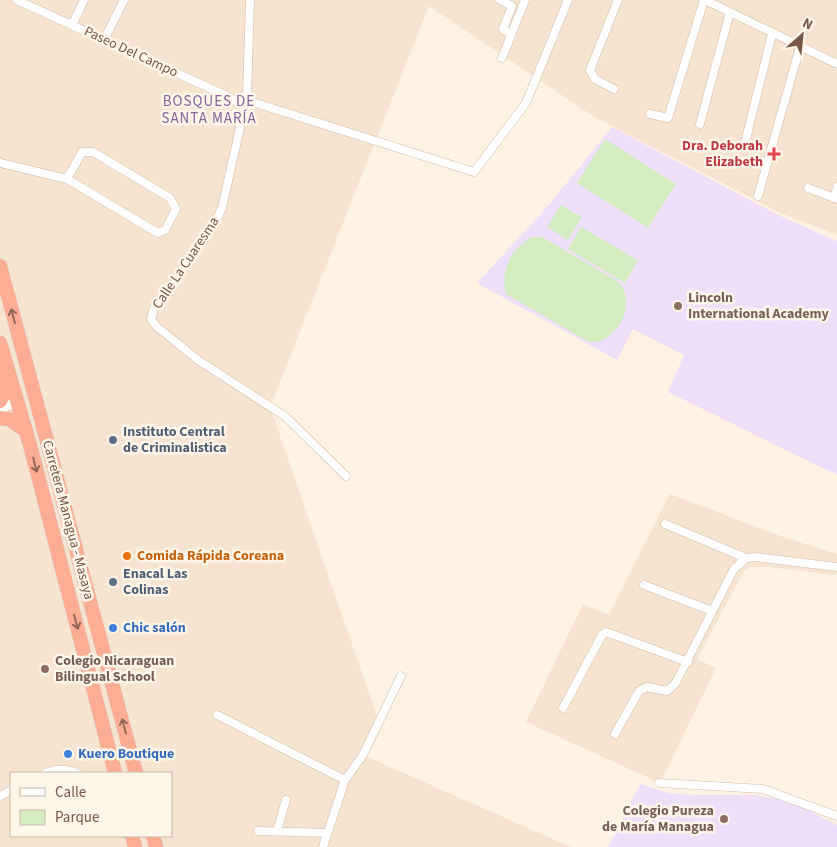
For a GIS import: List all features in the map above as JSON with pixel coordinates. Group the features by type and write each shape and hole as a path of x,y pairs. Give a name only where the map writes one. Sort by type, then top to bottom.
{"highway":[{"name":"Carretera Managua - Masaya","path":"0,266 136,772"},
{"name":"Carretera Managua - Masaya","path":"0,343 25,430 115,772"},
{"path":"22,349 22,377 16,401 31,414 40,428 59,498 65,504"},
{"path":"0,401 6,382 5,365"},
{"path":"0,418 9,419 25,430"}],"street":[{"name":"Paseo Del Campo","path":"17,0 245,104 474,172 526,103 568,0"},
{"path":"72,25 84,0"},
{"path":"104,40 124,0"},
{"name":"Calle La Cuaresma","path":"250,0 245,104 222,208 214,225 154,308 151,319 156,326 198,360 286,417 346,476"},
{"path":"500,0 512,6 503,29 511,34"},
{"path":"502,58 525,0"},
{"path":"614,89 595,79 590,70 618,0"},
{"path":"650,114 668,118 704,0 837,64"},
{"path":"700,124 730,12"},
{"path":"744,146 772,34"},
{"path":"758,196 800,47"},
{"path":"0,163 67,179 158,233 164,230 176,209 170,198 92,152 82,152 67,179"},
{"path":"808,188 836,198 837,187"},
{"path":"0,409 16,401"},
{"path":"665,524 746,558 755,557 837,567"},
{"path":"615,734 639,691 647,687 667,691 672,689 688,662 734,569 746,558"},
{"path":"644,585 712,611"},
{"path":"563,708 602,635 606,632 688,662"},
{"path":"323,847 345,780 363,754 401,676"},
{"path":"216,715 345,780"},
{"path":"48,772 64,768 74,772"},
{"path":"659,783 763,789 837,816"},
{"path":"278,832 286,800"},
{"path":"258,831 327,833"}],"shaded area":[{"path":"0,0 837,0 837,235 781,213 596,118 429,6 270,407 379,722 356,757 363,755 571,847 0,847"},
{"name":"Lincoln International Academy","path":"612,127 780,216 837,241 837,475 668,392 684,355 633,329 617,360 477,283 548,206"},
{"path":"670,494 783,537 837,554 837,568 836,575 768,567 750,567 744,571 697,659 716,668 660,783 526,722 583,604 609,615"},
{"name":"Colegio Pureza de María Managua","path":"640,784 669,793 755,795 793,802 837,825 837,847 608,847"}],"green space":[{"path":"605,139 676,184 648,228 577,183"},
{"path":"561,205 582,217 568,240 547,227"},
{"path":"581,227 638,260 625,283 568,249"},
{"path":"532,237 542,237 619,282 626,297 625,314 611,334 601,341 589,342 506,294 505,277 509,261 518,248"}],"place":[{"name":"Dra. Deborah Elizabeth","path":"774,154"},
{"name":"Lincoln International Academy","path":"678,306"},
{"name":"Instituto Central de Criminalistica","path":"113,440"},
{"name":"Comida Rápida Coreana","path":"127,556"},
{"name":"Enacal Las Colinas","path":"113,582"},
{"name":"Chic salón","path":"113,628"},
{"name":"Colegio Nicaraguan Bilingual School","path":"45,669"},
{"name":"Kuero Boutique","path":"68,754"},
{"name":"Colegio Pureza de María Managua","path":"724,819"}],"district":[{"name":"BOSQUES DE SANTA MARÍA","path":"209,110"}]}
